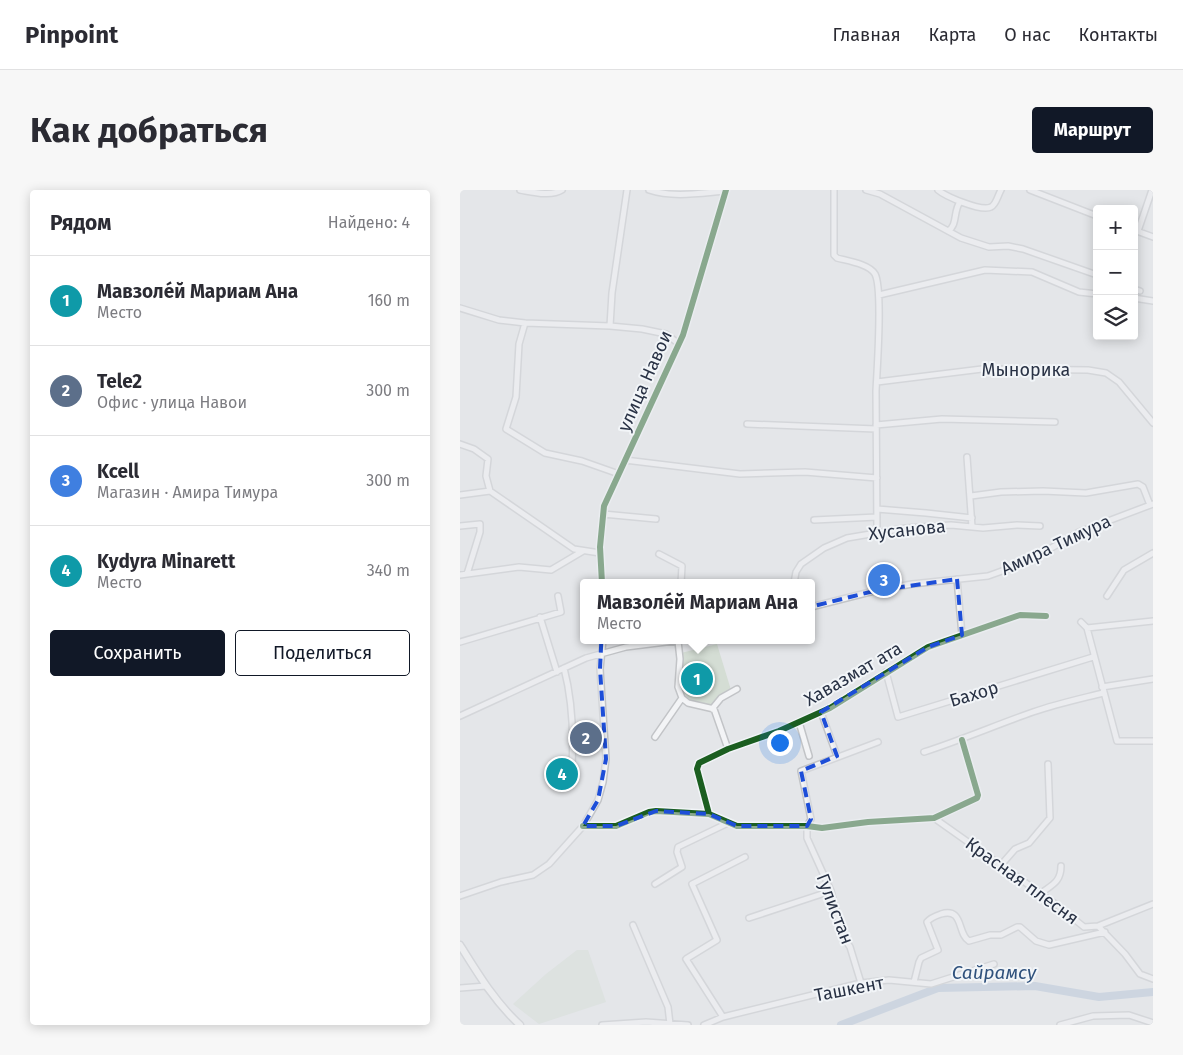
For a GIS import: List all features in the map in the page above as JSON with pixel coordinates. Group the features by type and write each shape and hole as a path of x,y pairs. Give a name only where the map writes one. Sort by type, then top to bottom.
{"main road":[{"path":"460,945 486,986 508,1014 520,1025"}],"street":[{"path":"520,190 540,193 562,190"},
{"path":"610,326 612,293 627,190"},
{"path":"649,190 657,193 675,194 726,191"},
{"path":"834,190 834,255 837,258 869,268 874,272 877,279 879,296 876,382 877,532"},
{"path":"866,190 880,194 961,238 989,247 1008,246 1023,248 1093,274"},
{"path":"938,190 960,202 990,208 994,204 1000,190"},
{"path":"1030,190 1093,214"},
{"path":"1138,226 1152,190"},
{"name":"улица Навои","path":"602,579 600,554 604,506 679,344 726,191"},
{"path":"948,231 954,226 956,209 960,202"},
{"path":"1138,232 1153,237"},
{"path":"879,296 985,270 1032,272 1079,292 1093,294"},
{"path":"1138,298 1153,301"},
{"name":"улица Навои","path":"460,308 499,320 642,329 666,334 679,344"},
{"path":"526,323 519,344 516,397 506,429 545,453 582,461 619,474"},
{"name":"Мынорика","path":"876,382 982,370 1088,370 1106,373 1119,382 1153,423"},
{"path":"747,424 876,427 942,419 1055,422"},
{"path":"460,444 474,449 488,459 486,476 490,491 574,549 600,554"},
{"path":"967,457 972,527"},
{"path":"625,460 740,474 805,472 877,478"},
{"path":"971,496 1001,492 1086,493 1138,484 1143,487 1151,504"},
{"path":"460,495 490,491"},
{"name":"Амира Тимура","path":"815,605 912,584 988,576 1027,562 1079,532 1151,504"},
{"path":"877,510 926,512 972,518"},
{"path":"603,514 656,519"},
{"path":"814,520 877,517"},
{"path":"460,526 480,524 480,532 467,574"},
{"name":"Хусанова","path":"794,579 796,572 802,564 824,548 847,538 915,527 951,525 972,527 1040,526"},
{"path":"460,575 519,567 551,570 583,551"},
{"path":"1107,596 1124,570 1153,553"},
{"path":"660,554 682,566 681,579"},
{"path":"957,579 962,635"},
{"path":"460,642 561,612 558,596"},
{"name":"Хавазмат ата","path":"709,814 696,769 699,763 728,749 830,708 928,647 1020,615 1046,616"},
{"path":"540,617 557,672"},
{"path":"1087,628 1153,621"},
{"path":"1081,622 1087,628 1093,657 1117,741 1153,741"},
{"path":"460,896 501,882 533,875 550,864 583,826 598,800 606,759 600,669 603,644"},
{"path":"460,716 586,658 626,647 653,644"},
{"path":"680,644 678,687 682,698 688,703 714,710 728,749"},
{"name":"Бахор","path":"886,672 898,717 1093,657"},
{"path":"564,668 571,726 572,780"},
{"path":"1102,687 1153,679"},
{"path":"712,709 721,698 737,689"},
{"path":"924,752 962,740 1032,712 1103,693"},
{"path":"655,737 682,698"},
{"path":"821,712 837,756"},
{"path":"799,722 809,756"},
{"path":"583,826 616,826 652,812 709,814 737,826 807,826 822,828 868,822 934,818 977,798 978,795 962,740"},
{"name":"Гулистан","path":"861,983 850,947 842,934 831,891 807,838 807,826 811,818 801,770 878,742"},
{"path":"1001,865 1015,849 1029,843 1050,818 1048,764"},
{"name":"Красная плесня","path":"934,818 1041,893 1084,927 1098,926 1140,974 1153,979"},
{"path":"656,884 682,867 677,852 678,847 728,823"},
{"path":"723,1017 686,960 717,940 692,884 745,857"},
{"path":"1041,893 1055,883 1061,875 1061,866"},
{"path":"749,918 831,891"},
{"path":"1098,926 1153,904"},
{"path":"914,982 921,958 938,950 928,926 929,920 946,913 953,914 959,921 966,940 969,941 990,935 1001,935 1017,927 1020,927 1036,941 1049,945 1105,932"},
{"path":"634,925 668,1007 670,1024"},
{"name":"Ташкент","path":"704,1025 723,1017 861,983 889,980 931,984 994,964"},
{"path":"460,988 486,986"},
{"path":"1060,1025 1093,1016 1129,1015 1153,1023"},
{"path":"602,1025 646,1022 688,1025"}],"highlighted area":[{"path":"957,579 962,635 928,647 821,712 837,756 801,771 811,819 807,826 737,826 709,814 656,811 616,826 583,826 598,800 606,759 600,669 603,606 640,595 696,589 725,595 794,583 798,610 874,591"}],"shaded area":[{"path":"717,644 731,690 710,706 691,701 680,689 681,653"},
{"path":"577,950 588,950 606,1002 539,1024 513,1004 546,974"}],"waterway":[{"name":"Сайрамсу","path":"841,1025 938,988 1035,986 1099,997 1153,992"}],"cycle path":[{"path":"602,579 600,547 604,506 683,335 726,190"},
{"path":"709,814 697,769 699,763 728,749 779,731 830,708 928,647 1020,615 1046,616"},
{"path":"583,826 616,826 649,812 656,811 709,814 737,826 807,826 822,828 868,822 934,818 977,798 978,795 962,740"}],"place":[{"name":"Kcell","path":"884,580"},
{"name":"Мавзоле́й Мариам Ана","path":"697,679"},
{"name":"Tele2","path":"586,738"},
{"name":"Kydyra Minarett","path":"562,774"}]}
